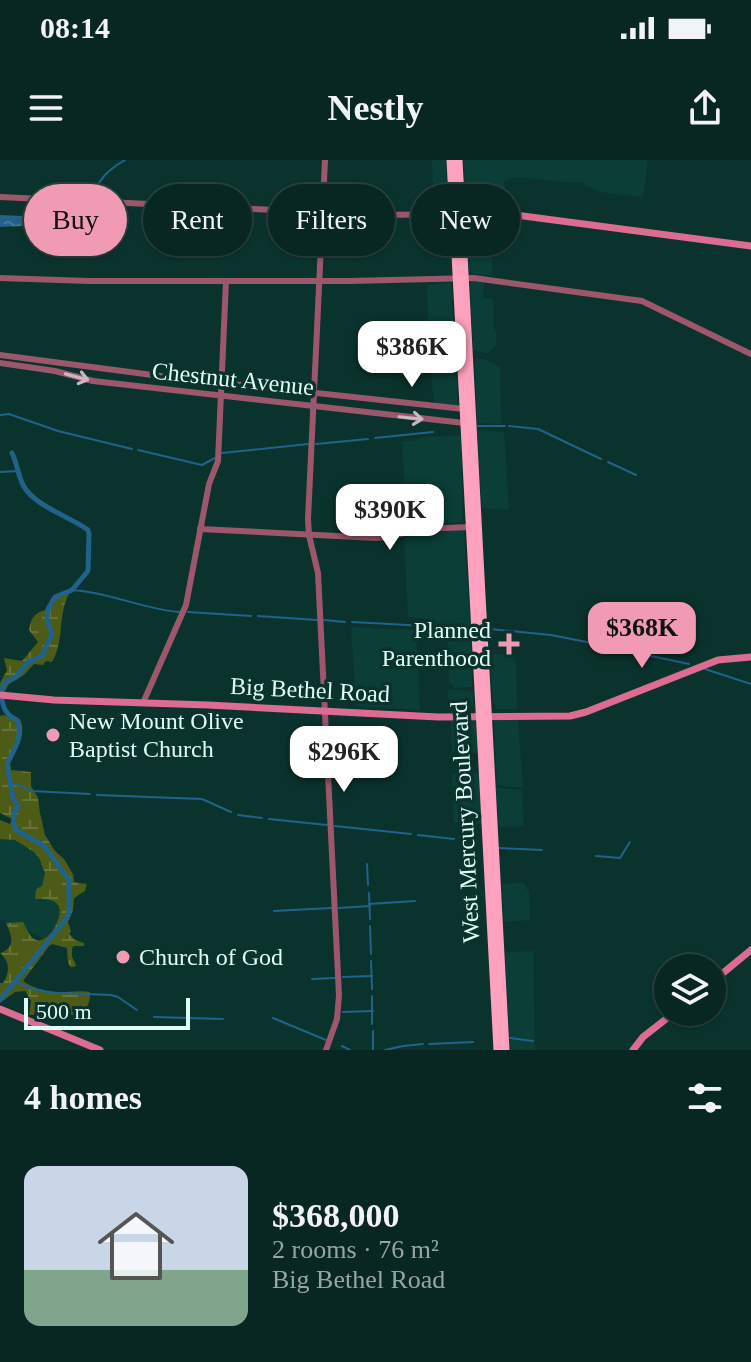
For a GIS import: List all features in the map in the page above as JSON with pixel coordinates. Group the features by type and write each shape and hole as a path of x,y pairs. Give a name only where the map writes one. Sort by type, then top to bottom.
{"highway":[{"name":"West Mercury Boulevard","path":"451,160 454,184"},
{"name":"West Mercury Boulevard","path":"458,160 458,184"},
{"name":"West Mercury Boulevard","path":"460,256 498,1050"},
{"name":"West Mercury Boulevard","path":"461,278 463,385 467,407"},
{"name":"West Mercury Boulevard","path":"483,714 505,1050"}],"main road":[{"path":"520,216 751,248"},
{"path":"520,219 751,248"},
{"name":"Big Bethel Road","path":"483,714 578,711 714,658 751,655"},
{"name":"Big Bethel Road","path":"3,694 325,709 570,716 735,656"},
{"path":"526,716 534,721"},
{"path":"726,971 751,950"},
{"path":"0,1009 100,1050"},
{"path":"633,1050 657,1026"}],"street":[{"path":"324,184 325,160"},
{"path":"0,197 268,209"},
{"path":"320,256 308,519 318,573 339,1006 326,1050"},
{"path":"0,278 400,281 461,278 642,301 751,354"},
{"path":"144,701 186,605 209,484 218,461 226,281"},
{"name":"Chestnut Avenue","path":"0,355 221,383 467,407"},
{"name":"Chestnut Avenue","path":"0,363 55,371 93,381 468,426"},
{"path":"200,529 389,537 419,529 474,527"}],"shaded area":[{"path":"432,160 446,160 447,184 433,184"},
{"path":"464,160 648,160 643,197 599,192 583,182 515,177 505,184 465,184"},
{"path":"468,256 492,256 492,276 473,274 469,270"},
{"path":"484,282 483,298 493,299 496,345 488,353 473,350 470,283"},
{"path":"451,283 457,406 434,404 429,354 427,285"},
{"path":"475,359 484,359 500,367 501,424 477,423"},
{"path":"477,430 504,432 509,510 482,508"},
{"path":"461,435 463,522 404,527 402,442"},
{"path":"464,530 470,626 431,624 426,619 408,617 404,535"},
{"path":"351,627 416,630 420,710 356,706"},
{"path":"447,631 471,633 472,687 453,688 453,684 449,684"},
{"path":"490,655 512,655 516,662 517,709 497,709 493,703"},
{"path":"447,689 473,691 473,706 470,709 450,709"},
{"path":"450,718 473,718 476,721 478,753 457,754 452,751"},
{"path":"494,719 518,719 523,788 497,785"},
{"path":"479,773 482,824 454,822 452,774"},
{"path":"496,788 522,790 524,826 499,827"},
{"path":"0,836 12,837 36,850 65,913 45,939 0,919"},
{"path":"524,883 529,890 530,920 504,922 502,884"},
{"path":"533,951 535,1050 510,1050 505,954"}],"green space":[{"path":"70,592 52,662 34,664 5,691 0,690 7,670 4,658 22,661 38,642 29,630 33,618 50,609 56,598"},
{"path":"0,716 20,719 22,725 20,741 10,762 11,770 31,772 31,786 38,798 45,835 64,859 74,882 87,884 85,891 74,898 68,922 69,934 84,943 84,946 72,948 76,965 71,967 68,963 67,948 52,944 23,981 48,991 90,992 89,1003 77,1014 29,1015 31,1001 25,991 15,992 0,1003 0,983 5,979 8,967 0,953 11,945 6,923 23,922 32,938 45,939 52,932 60,911 55,902 35,899 36,889 42,886 45,873 34,852 15,840 0,839 0,820 10,824 12,819 0,813"}],"water":[{"path":"0,215 24,216 24,226 0,227"}],"waterway":[{"path":"99,184 109,171 125,160"},
{"path":"0,415 9,414 58,431 132,449"},
{"path":"478,426 505,426"},
{"path":"509,426 538,429 601,459"},
{"path":"375,438 433,432"},
{"path":"316,444 368,439"},
{"path":"222,453 308,444"},
{"path":"138,450 202,465 215,458"},
{"path":"0,1000 69,912 69,880 44,846 15,827 18,806 13,798 7,764 17,742 19,726 3,705 4,683 16,677 28,662 42,656 52,634 47,619 48,609 55,597 72,590 88,571 89,534 88,530 43,505 28,492 12,453"},
{"path":"608,462 636,475"},
{"path":"0,472 19,471"},
{"path":"72,590 179,612"},
{"path":"188,612 251,616"},
{"path":"258,616 317,620"},
{"path":"324,620 345,622"},
{"path":"352,622 426,626"},
{"path":"432,626 469,628"},
{"path":"489,629 551,635 612,647"},
{"path":"618,649 689,664"},
{"path":"705,669 751,684"},
{"path":"11,784 32,791 90,794"},
{"path":"97,795 202,799 231,812"},
{"path":"238,815 262,818"},
{"path":"269,819 327,825"},
{"path":"335,826 411,834"},
{"path":"418,835 454,839"},
{"path":"596,856 620,858 630,842"},
{"path":"500,848 542,850"},
{"path":"367,864 368,885"},
{"path":"369,893 370,919"},
{"path":"369,904 415,901"},
{"path":"339,908 370,906"},
{"path":"274,911 331,908"},
{"path":"370,926 371,954"},
{"path":"371,961 372,989"},
{"path":"343,977 372,976"},
{"path":"312,979 335,978"},
{"path":"16,982 51,992 111,995 137,1010"},
{"path":"372,996 372,1024"},
{"path":"343,1012 373,1011"},
{"path":"154,1017 223,1019"},
{"path":"273,1018 326,1040"},
{"path":"373,1031 373,1050"},
{"path":"510,1038 533,1041"},
{"path":"429,1044 473,1042"},
{"path":"385,1050 423,1044"},
{"path":"342,1046 350,1050"}],"place":[{"name":"Planned Parenthood","path":"509,644"},
{"name":"New Mount Olive Baptist Church","path":"53,735"},
{"name":"Church of God","path":"123,957"}]}
